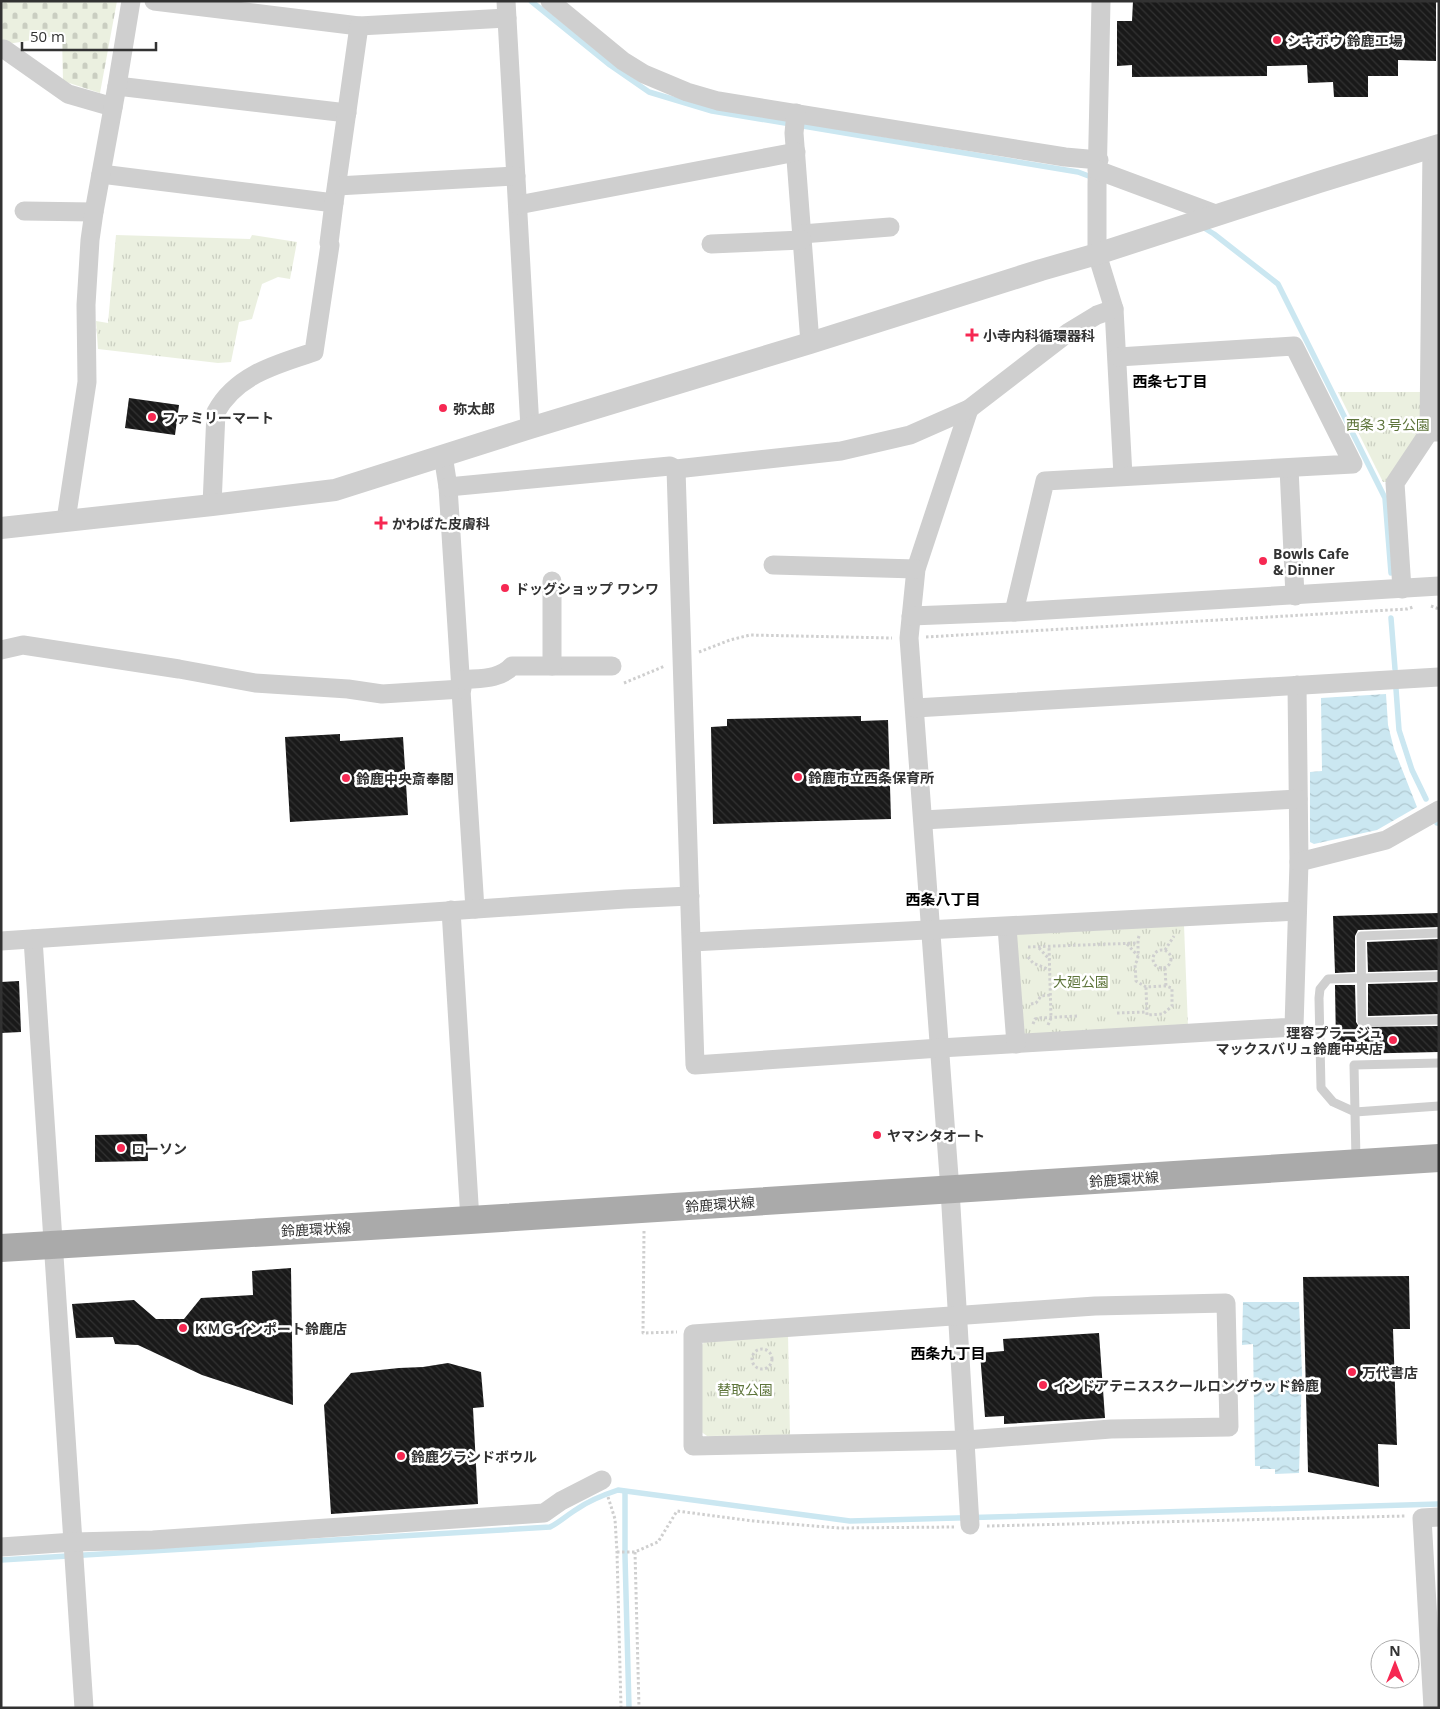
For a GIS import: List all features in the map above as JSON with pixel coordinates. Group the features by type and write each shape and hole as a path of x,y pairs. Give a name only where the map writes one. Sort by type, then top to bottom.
{"main road":[{"name":"鈴鹿環状線","path":"1,1248 1439,1158"}],"street":[{"path":"66,520 87,382 86,305 90,240 131,1"},
{"path":"154,1 359,26 507,10 530,428"},
{"path":"550,1 623,61 644,74 687,92 718,100 1064,157 1098,172 1218,215"},
{"path":"1101,1 1097,254 1114,309 1123,476"},
{"path":"212,506 216,412 220,405 236,385 254,374 282,362 314,352 359,26"},
{"path":"1,49 4,49 68,94 113,107"},
{"path":"117,86 347,113"},
{"path":"796,113 795,142 810,343"},
{"path":"518,205 795,142"},
{"path":"1,528 212,506 335,490 530,428 1097,254 1436,146 1434,432 1395,483 1402,589"},
{"path":"101,174 335,195 516,176"},
{"path":"24,211 94,212"},
{"path":"711,244 802,237 890,227"},
{"path":"448,487 670,466 676,469 842,451 910,435 969,408 1069,332 1097,315 1114,309"},
{"path":"1014,612 1046,481 1352,464 1294,346 1118,357"},
{"path":"969,408 916,569 909,638 950,1190 970,1526"},
{"path":"443,455 448,487 476,909"},
{"path":"1288,468 1295,596"},
{"path":"676,469 695,1065 1294,1027 1298,862 1297,685"},
{"path":"773,565 916,569"},
{"path":"552,581 552,666"},
{"path":"911,616 1014,612 1439,586"},
{"path":"1,650 23,645 179,669 255,683 348,689 382,694 462,685 497,676 507,672 512,666 612,666"},
{"path":"914,708 1439,677"},
{"path":"923,820 1298,799"},
{"path":"1298,862 1386,840 1439,810"},
{"path":"1,941 451,910 690,896"},
{"path":"451,910 470,1220"},
{"path":"692,942 1297,911"},
{"path":"1007,927 1016,1044"},
{"path":"33,939 84,1708"},
{"path":"1226,1303 1229,1427 1111,1430 966,1440 693,1446 693,1334 958,1316 1095,1306 1226,1303"},
{"path":"1,1547 74,1553 153,1540 544,1513 561,1501 602,1480"},
{"path":"1430,1517 1433,1708"}],"lane":[{"path":"1439,933 1361,936 1362,1022 1439,1020"},
{"path":"1439,976 1328,980 1320,989 1320,1088 1333,1102 1355,1112 1439,1106"},
{"path":"1356,1164 1354,1066 1439,1063"}],"path":[{"path":"1142,934 1138,938 1138,957 1135,964 1136,981 1146,987 1166,986 1172,988 1172,1006 1164,1014 1147,1015 1146,987"},
{"path":"1112,938 1112,944"},
{"path":"1085,940 1085,945"},
{"path":"1028,948 1138,943"},
{"path":"1126,944 1138,957"},
{"path":"1039,947 1050,960"},
{"path":"1048,1033 1051,1018 1049,947"},
{"path":"1165,968 1154,964 1154,955 1161,950 1167,951 1171,955 1171,961 1165,968 1166,986"},
{"path":"1117,1013 1147,1012"},
{"path":"1038,1026 1034,1026 1033,1022 1035,1019 1079,1016"},
{"path":"1043,1026 1048,1026"},
{"path":"644,1230 643,1333 687,1331 693,1334"},
{"path":"765,1349 770,1353 772,1362 767,1368 758,1368 753,1363 752,1357 755,1351 765,1349"},
{"path":"609,1500 615,1519 619,1552 621,1708"},
{"path":"619,1552 633,1552 658,1542 677,1511 839,1528 1430,1517"},
{"path":"633,1552 639,1708"}],"green space":[{"path":"1,1 117,1 100,93 63,81 62,35 2,45"},
{"path":"116,235 250,239 252,235 297,242 290,279 278,277 262,284 252,319 239,322 231,362 218,363 98,349 96,321 108,323"},
{"name":"西条３号公園","path":"1338,392 1421,392 1419,436 1390,482 1383,482"},
{"name":"大廻公園","path":"1184,925 1188,1027 1026,1036 1020,1032 1013,939 1020,932"},
{"name":"替取公園","path":"788,1334 790,1435 707,1436 700,1431 700,1347 706,1340"}],"water":[{"path":"1386,694 1388,725 1394,749 1417,807 1377,830 1314,844 1310,842 1310,772 1322,771 1321,698"},
{"path":"1243,1302 1299,1302 1302,1373 1299,1473 1275,1474 1275,1469 1260,1469 1260,1466 1255,1466 1253,1344 1242,1345"}],"building":[{"name":"シキボウ 鈴鹿工場","path":"1133,1 1436,1 1436,61 1398,60 1398,76 1368,76 1368,97 1334,97 1333,82 1308,83 1307,65 1267,66 1267,76 1132,77 1132,65 1117,66 1117,21 1132,21"},
{"name":"ファミリーマート","path":"129,398 179,405 175,435 125,428"},
{"path":"861,716 861,721 888,720 891,819 713,824 711,727 727,726 727,719"},
{"path":"340,734 340,741 403,737 408,815 290,822 285,737"},
{"path":"1439,913 1439,927 1358,930 1355,936 1355,972 1335,973 1333,916"},
{"path":"1439,939 1439,970 1368,972 1367,942"},
{"path":"19,981 21,1032 1,1033 1,982"},
{"path":"1439,982 1439,1014 1368,1016 1368,984"},
{"path":"1335,985 1355,985 1356,1022 1359,1027 1439,1026 1439,1052 1347,1054 1347,1046 1336,1046"},
{"name":"ローソン","path":"147,1134 148,1161 95,1162 95,1135"},
{"name":"ＫＭＧインポート鈴鹿店","path":"291,1268 293,1405 202,1375 138,1345 115,1344 113,1337 76,1338 72,1304 134,1300 156,1319 184,1319 201,1298 253,1295 252,1271"},
{"path":"1409,1276 1410,1329 1393,1329 1397,1445 1378,1444 1379,1487 1308,1472 1303,1277"},
{"name":"インドアテニススクールロングウッド鈴鹿","path":"1099,1333 1105,1418 1004,1424 1004,1416 985,1417 980,1353 1004,1351 1003,1339"},
{"name":"鈴鹿グランドボウル","path":"448,1363 481,1372 484,1407 473,1408 478,1504 331,1514 324,1405 351,1373"}],"waterway":[{"path":"531,1 610,65 649,92 712,111 1078,172 1094,178"},
{"path":"1201,226 1278,284 1385,498 1391,573"},
{"path":"1391,618 1395,669"},
{"path":"1396,689 1399,730 1412,770 1426,799"},
{"path":"1,1560 550,1527 587,1503 618,1490 850,1521 1439,1504"},
{"path":"625,1492 629,1708"}],"place":[{"name":"シキボウ 鈴鹿工場","path":"1277,40"},
{"name":"小寺内科循環器科","path":"972,335"},
{"name":"弥太郎","path":"443,408"},
{"name":"ファミリーマート","path":"152,417"},
{"name":"かわばた皮膚科","path":"381,523"},
{"name":"Bowls Cafe & Dinner","path":"1263,561"},
{"name":"ドッグショップ ワンワ","path":"505,588"},
{"name":"鈴鹿市立西条保育所","path":"798,777"},
{"name":"鈴鹿中央斎奉閣","path":"346,778"},
{"name":"理容プラージュ マックスバリュ鈴鹿中央店","path":"1393,1040"},
{"name":"ヤマシタオート","path":"877,1135"},
{"name":"ローソン","path":"121,1148"},
{"name":"ＫＭＧインポート鈴鹿店","path":"183,1328"},
{"name":"万代書店","path":"1352,1372"},
{"name":"インドアテニススクールロングウッド鈴鹿","path":"1043,1385"},
{"name":"鈴鹿グランドボウル","path":"401,1456"}],"district":[{"name":"西条七丁目","path":"1170,381"},
{"name":"西条八丁目","path":"943,899"},
{"name":"西条九丁目","path":"948,1353"}]}
